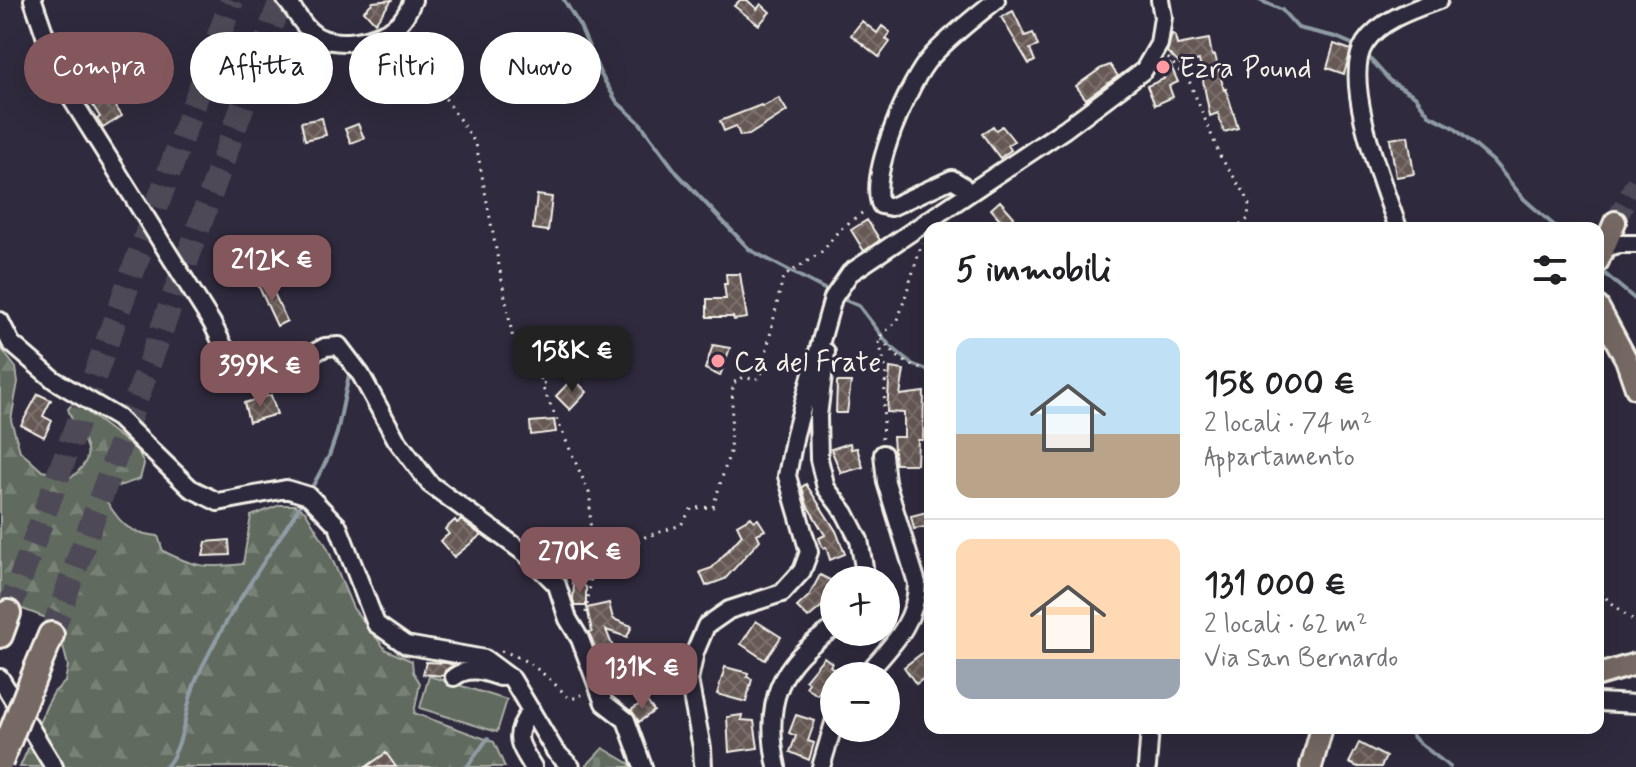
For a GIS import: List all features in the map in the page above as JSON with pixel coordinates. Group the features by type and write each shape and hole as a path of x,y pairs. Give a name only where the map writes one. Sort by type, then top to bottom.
{"highway":[{"path":"0,762 51,635"}],"main road":[{"path":"1604,245 1615,222"},
{"path":"1604,318 1626,359 1636,388"},
{"path":"1604,673 1636,664"},
{"path":"1311,767 1320,734"}],"street":[{"path":"33,0 61,82 212,323 236,371 257,384 325,347 339,346 361,375 396,439 430,484 526,554 557,585 604,703 626,720 643,767"},
{"path":"286,0 309,30 325,39 343,42 382,34 400,22 413,0"},
{"path":"967,193 962,185 952,179 891,207 881,205 878,183 906,97 929,58 996,0"},
{"path":"927,222 1065,129 1144,70 1157,48 1163,17 1160,0"},
{"path":"1396,222 1356,88 1358,62 1363,44 1379,27 1439,0"},
{"path":"703,767 689,680 695,652 706,626 729,610 782,593 802,571 809,552 787,476 795,434 833,298 850,273 923,225"},
{"path":"1604,253 1620,244 1636,244"},
{"path":"0,321 11,343 54,380 118,418 190,488 218,502 286,489 309,496 338,526 376,624 406,645 485,659 512,679 555,751 571,767"},
{"path":"826,326 826,361 818,416 819,459 826,488 845,513 859,540 864,566"},
{"path":"876,662 911,620 917,600 917,583 886,482 883,454"},
{"path":"777,767 773,727 776,693 789,667 820,636"},
{"path":"454,677 461,672 481,670 518,688"},
{"path":"0,678 54,767"},
{"path":"1604,702 1636,704"},
{"path":"531,710 518,731 519,744 533,767"},
{"path":"1147,767 1150,734"},
{"path":"821,767 828,742"}],"path":[{"path":"343,42 369,49 437,86 476,144 513,339 530,350 544,348 561,361 542,386 590,495 591,579 580,639"},
{"path":"1157,48 1190,83 1221,158 1246,195 1248,219 1244,222"},
{"path":"591,579 645,537 681,525 692,508 713,507 730,452 733,383 744,377 755,380 761,376 783,277 823,251 839,230 869,207"},
{"path":"883,454 886,370 879,342 898,320 903,307 922,250 923,225"},
{"path":"881,338 902,360 924,369"},
{"path":"1604,594 1636,623"},
{"path":"471,656 492,649 511,654 542,671 569,698 578,698 583,694 584,685"}],"green space":[{"path":"0,347 16,368 18,382 11,420 20,451 42,471 72,477 82,468 87,451 68,409 74,402 138,451 144,464 140,479 113,488 107,502 127,527 158,536 163,551 202,565 243,564 251,516 280,505 295,505 305,511 327,547 353,608 386,650 412,661 413,672 420,683 414,713 494,742 505,767 20,767 47,705 54,692 65,682 68,666 57,622 20,608 0,611"},
{"path":"429,676 507,700 497,732 420,708"},
{"path":"603,748 630,764 631,767 585,767"}],"building":[{"path":"392,0 375,23 364,11 373,2"},
{"path":"740,0 747,0 757,9 761,4 770,12 759,25 734,6"},
{"path":"1013,11 1025,36 1033,33 1038,46 1030,49 1035,61 1029,64 1001,17"},
{"path":"862,21 877,33 882,26 890,32 886,39 890,42 879,57 851,35"},
{"path":"1172,34 1177,45 1209,39 1212,56 1215,55 1238,128 1224,132 1218,113 1210,116 1199,60 1181,65 1167,52"},
{"path":"1334,44 1351,50 1344,74 1327,68"},
{"path":"1170,64 1178,82 1169,86 1173,97 1155,105 1147,86 1164,79 1160,68"},
{"path":"1110,65 1118,76 1086,99 1076,86"},
{"path":"779,98 787,111 749,135 740,136 736,126 724,131 720,121"},
{"path":"92,104 114,104 122,116 103,128 97,119 100,117"},
{"path":"322,118 326,135 305,140 301,122"},
{"path":"358,124 364,138 351,143 345,129"},
{"path":"993,126 996,130 1002,126 1014,141 1008,145 1011,150 1000,158 982,134"},
{"path":"1408,136 1414,174 1396,177 1390,139"},
{"path":"537,195 552,197 548,231 533,229"},
{"path":"1000,201 1014,217 1002,222 991,209"},
{"path":"867,220 880,240 864,251 851,230"},
{"path":"726,274 740,274 747,318 707,317 707,299 726,299"},
{"path":"268,280 287,321 277,326 258,285"},
{"name":"Ca del Frate","path":"713,345 730,348 720,376 705,369"},
{"path":"545,352 555,359 541,379 531,372"},
{"path":"890,368 904,370 900,395 924,392 923,440 918,440 917,464 895,464 893,437 904,437 904,413 887,412"},
{"path":"573,378 587,392 570,410 556,396"},
{"path":"837,382 851,382 847,413 836,413"},
{"path":"38,394 51,400 43,416 52,421 44,437 21,425"},
{"path":"271,395 277,414 249,422 244,403"},
{"path":"554,420 556,432 531,435 530,422"},
{"path":"850,443 851,449 857,448 863,467 841,473 831,449"},
{"path":"806,484 836,531 845,554 830,560 826,547 823,548 819,538 825,535 807,505 802,487"},
{"path":"924,513 924,527 914,529 911,516"},
{"path":"751,517 754,521 758,519 765,530 757,534 760,540 725,579 706,586 700,572 712,568 742,535 737,525"},
{"path":"455,520 457,523 461,520 481,535 454,557 440,541 449,534 445,529"},
{"path":"229,540 230,555 203,556 206,542"},
{"path":"564,543 582,546 580,558 562,555"},
{"path":"820,575 820,608 808,618 797,607 809,596"},
{"path":"579,582 586,587 586,606 575,606 573,600 574,586"},
{"path":"609,603 613,619 632,626 627,637 606,630 623,672 607,678 589,632 592,631 587,608"},
{"path":"756,621 781,637 765,660 741,644"},
{"path":"924,652 924,678 916,684 904,667"},
{"path":"824,657 831,662 820,662 820,691 817,695 806,687 809,683 805,680"},
{"path":"426,662 453,665 443,676 423,674"},
{"path":"725,667 748,673 747,677 752,679 746,702 717,694"},
{"path":"646,700 654,711 639,722 631,710"},
{"path":"742,715 741,720 754,721 758,748 729,752 727,717"},
{"path":"796,715 815,721 808,741 814,743 809,760 790,752 796,736 789,733"},
{"path":"1359,743 1386,757 1381,767 1358,767 1349,763"},
{"path":"386,753 396,767 366,767"}],"waterway":[{"path":"564,0 617,102 640,123 677,173 750,250 830,292"},
{"path":"1259,0 1282,10 1298,28 1336,37 1359,47"},
{"path":"1365,53 1390,81 1415,96 1429,115 1453,127 1493,161 1524,199 1550,222"},
{"path":"1604,273 1636,300"},
{"path":"838,297 859,306 889,345 912,364 924,369"},
{"path":"310,491 329,456 337,433 349,375"},
{"path":"166,767 177,747 192,691 207,656 305,498"},
{"path":"1411,734 1450,767"},
{"path":"467,767 488,738"}],"tunnel":[{"path":"8,613 232,0"},
{"path":"51,635 281,0"},
{"path":"1615,222 1636,182"}],"place":[{"name":"Ezra Pound","path":"1163,67"},
{"name":"Ca del Frate","path":"718,361"}]}
